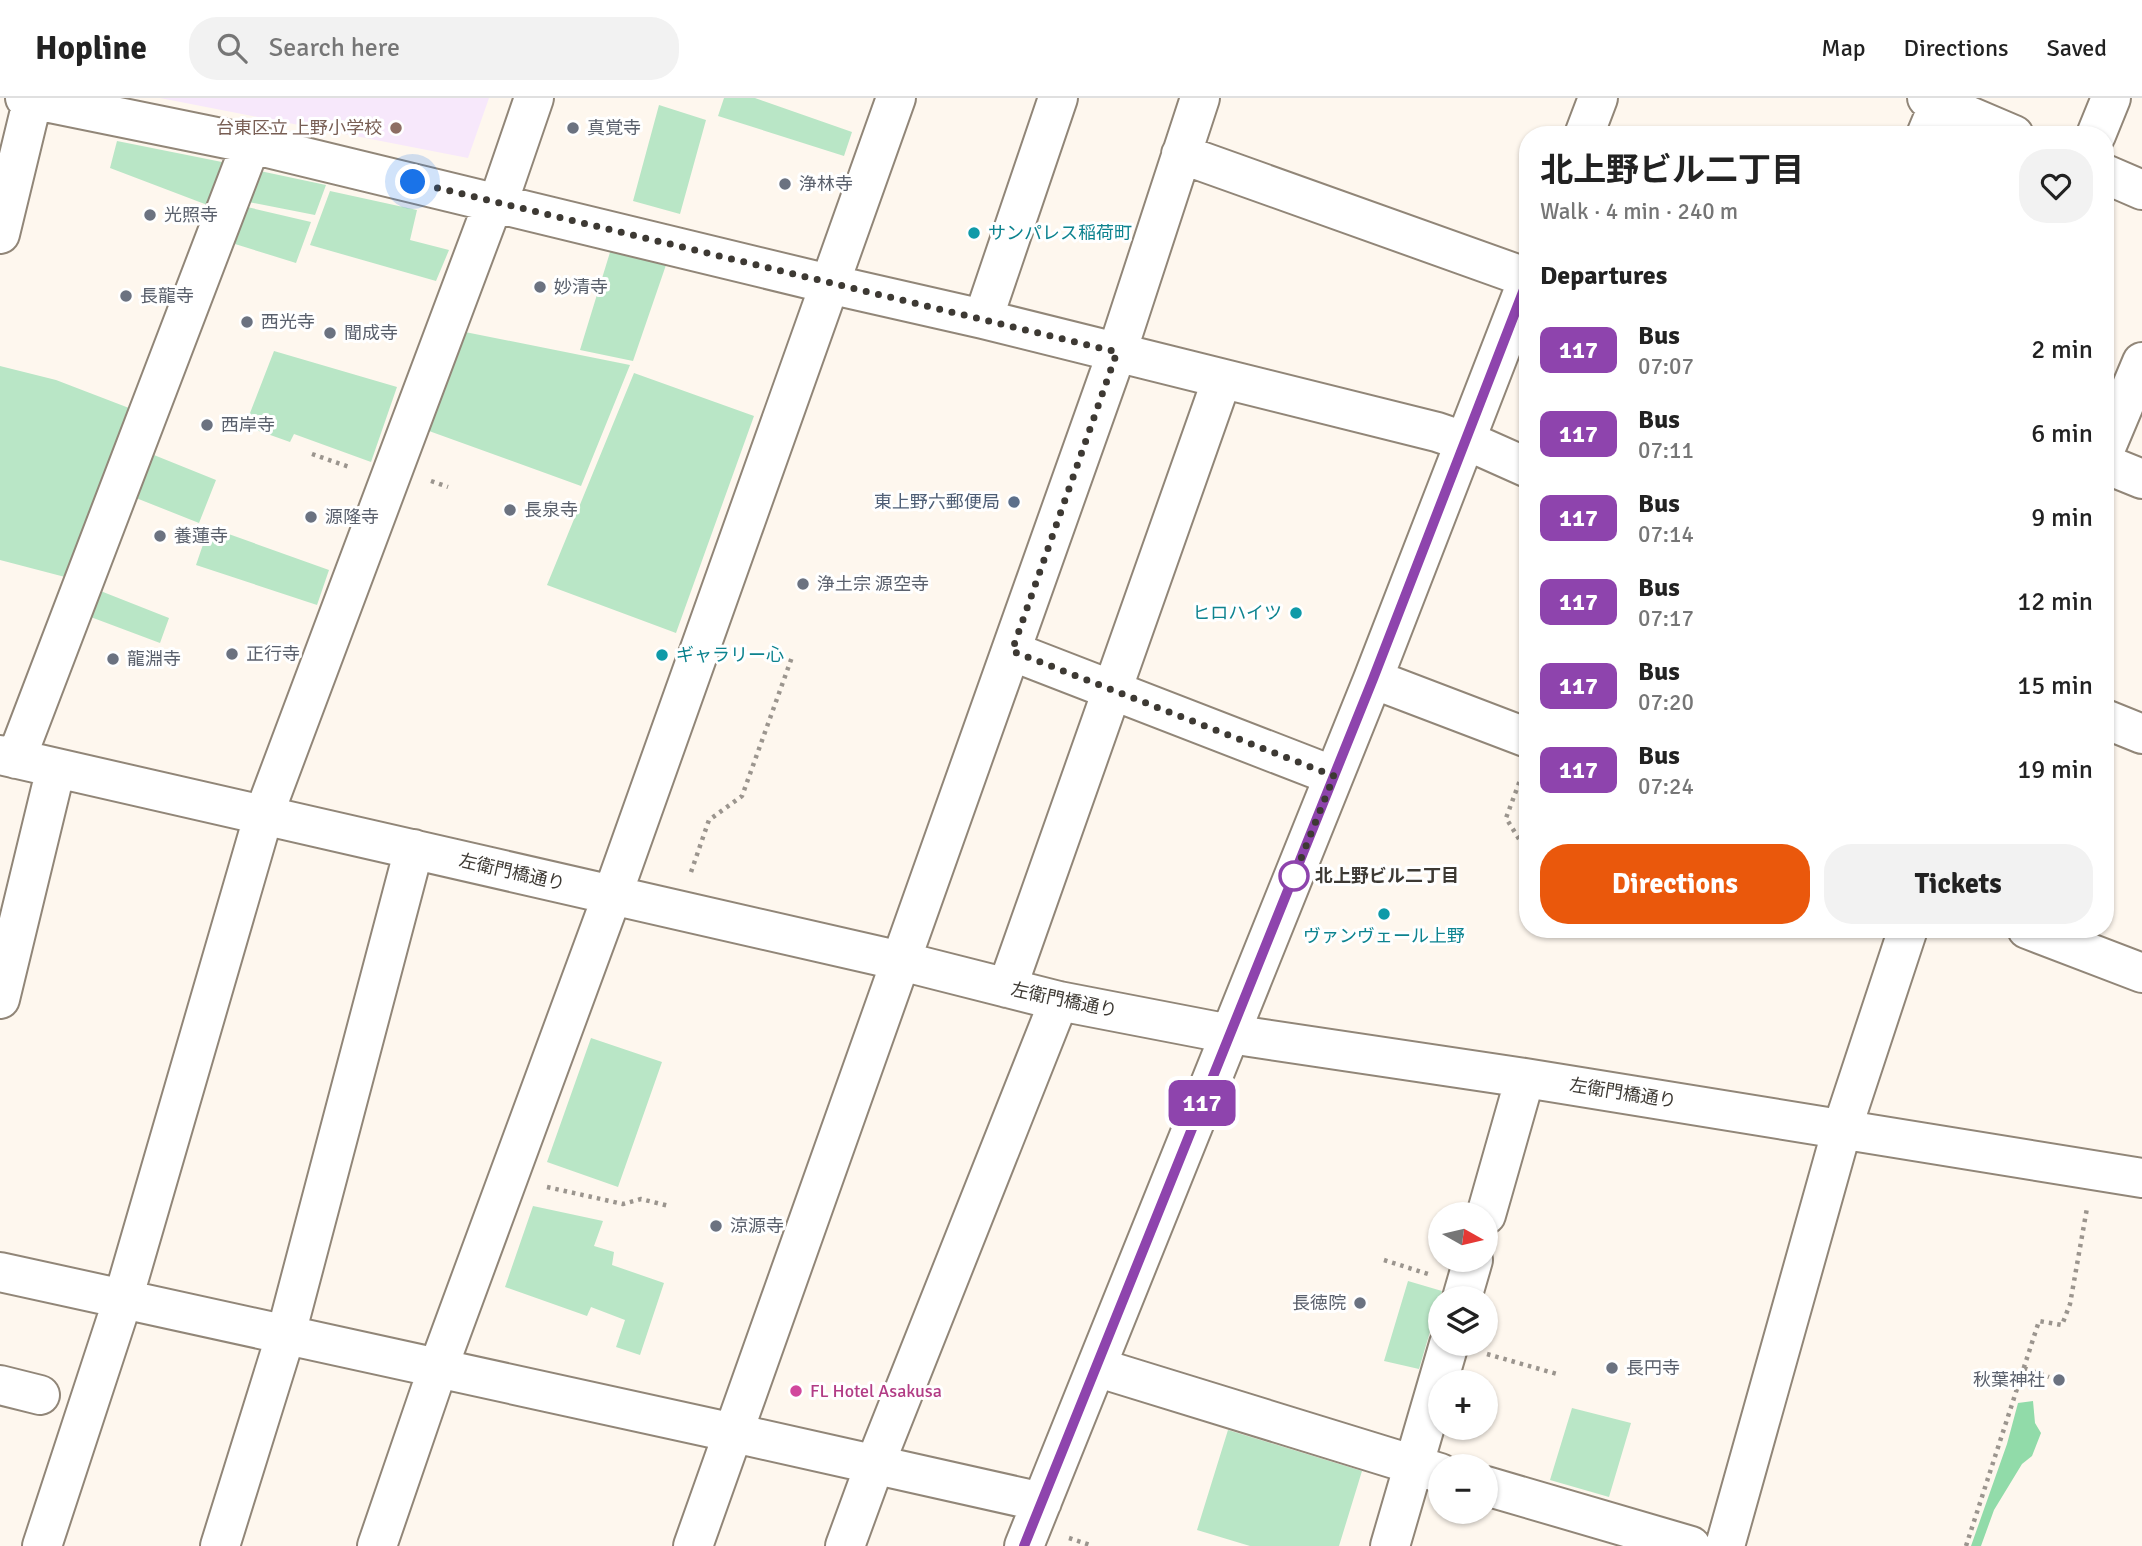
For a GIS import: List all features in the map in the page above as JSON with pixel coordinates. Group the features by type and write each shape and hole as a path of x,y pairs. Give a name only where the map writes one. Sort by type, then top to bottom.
{"street":[{"path":"43,1546 122,1299 264,814 534,98"},
{"path":"377,1546 438,1368 612,896 896,98"},
{"path":"984,319 1058,98"},
{"path":"693,1546 1117,352 1200,98"},
{"path":"1587,126 1598,98"},
{"path":"2100,126 2111,98"},
{"path":"0,234 30,99 251,144 984,319 1437,432 1519,464"},
{"path":"1930,112 1981,126"},
{"path":"8,757 251,144"},
{"path":"1181,155 1519,276"},
{"path":"2114,178 2142,190"},
{"path":"1024,1546 1373,679 1519,303"},
{"path":"2114,429 2142,362"},
{"path":"1007,988 1222,379"},
{"path":"2114,468 2142,479"},
{"path":"1012,651 1334,776"},
{"path":"1373,679 1519,752"},
{"path":"2114,723 2142,734"},
{"name":"左衛門橋通り","path":"8,757 901,961 1059,1001 1230,1034 1525,1077 2142,1178"},
{"path":"0,999 56,768"},
{"path":"220,1546 286,1334 414,849"},
{"path":"1725,1546 1842,1129 1905,938"},
{"path":"2051,938 2142,973"},
{"path":"845,1546 1059,1001"},
{"path":"1490,1202 1525,1077"},
{"path":"0,1272 1042,1502"},
{"path":"1391,1546 1427,1469 1461,1356"},
{"path":"1096,1367 1427,1469"},
{"path":"0,1385 40,1395"},
{"path":"1498,1491 1591,1532 1691,1546"}],"path":[{"path":"690,876 709,820 742,796 792,657"},
{"path":"1519,777 1506,818 1519,839"},
{"path":"508,1178 623,1204 641,1199 669,1206"},
{"path":"1966,1546 2039,1321 2062,1325 2070,1304 2087,1207"},
{"path":"1492,1356 1557,1374"},
{"path":"2024,1368 2049,1377"}],"shaded area":[{"name":"台東区立 上野小学校","path":"160,98 489,98 468,158"}],"green space":[{"path":"724,98 755,98 852,132 844,156 718,116"},
{"path":"659,105 706,120 680,214 633,201"},
{"path":"117,141 227,163 210,206 110,168"},
{"path":"260,171 326,185 315,215 249,202"},
{"path":"330,191 417,210 410,240 449,250 436,281 310,245"},
{"path":"247,207 311,222 296,263 235,244"},
{"path":"611,249 666,265 633,361 580,350"},
{"path":"465,332 630,365 581,486 429,431"},
{"path":"274,351 397,387 371,462 294,434 290,442 245,426"},
{"path":"0,366 56,380 129,408 65,577 0,560"},
{"path":"634,373 754,416 676,633 547,585"},
{"path":"149,453 216,480 199,523 131,496"},
{"path":"209,527 329,570 317,605 196,565"},
{"path":"98,590 169,618 160,643 88,616"},
{"path":"591,1038 662,1062 618,1187 547,1162"},
{"path":"533,1206 603,1221 594,1246 614,1252 612,1265 664,1283 640,1355 616,1347 625,1320 591,1307 587,1316 505,1287"},
{"path":"1408,1281 1428,1287 1428,1338 1419,1369 1384,1361"},
{"path":"2033,1401 2035,1423 2041,1433 2032,1456 2022,1464 1994,1510 1981,1546 1971,1546 2007,1444 2018,1403"},
{"path":"1572,1408 1631,1423 1609,1497 1550,1480"},
{"path":"1228,1430 1362,1471 1339,1546 1250,1546 1197,1530"}],"bus line":[{"name":"117","path":"1024,1546 1373,679 1519,303"}],"place":[{"name":"台東区立 上野小学校","path":"396,128"},
{"name":"真覚寺","path":"573,128"},
{"name":"浄林寺","path":"785,184"},
{"name":"光照寺","path":"150,215"},
{"name":"サンパレス稲荷町","path":"974,233"},
{"name":"妙清寺","path":"540,287"},
{"name":"長龍寺","path":"126,296"},
{"name":"西光寺","path":"247,322"},
{"name":"聞成寺","path":"330,333"},
{"name":"西岸寺","path":"207,425"},
{"name":"東上野六郵便局","path":"1014,502"},
{"name":"長泉寺","path":"510,510"},
{"name":"源隆寺","path":"311,517"},
{"name":"養蓮寺","path":"160,536"},
{"name":"浄土宗 源空寺","path":"803,584"},
{"name":"ヒロハイツ","path":"1296,613"},
{"name":"正行寺","path":"232,654"},
{"name":"ギャラリー心","path":"662,655"},
{"name":"龍淵寺","path":"113,659"},
{"name":"北上野ビル二丁目","path":"1294,876"},
{"name":"ヴァンヴェール上野","path":"1384,914"},
{"name":"涼源寺","path":"716,1226"},
{"name":"長徳院","path":"1360,1303"},
{"name":"長円寺","path":"1612,1368"},
{"name":"秋葉神社","path":"2059,1380"},
{"name":"FL Hotel Asakusa","path":"796,1391"}],"route":[{"path":"413,182 1117,352 1012,651 1334,776 1294,876"}]}
